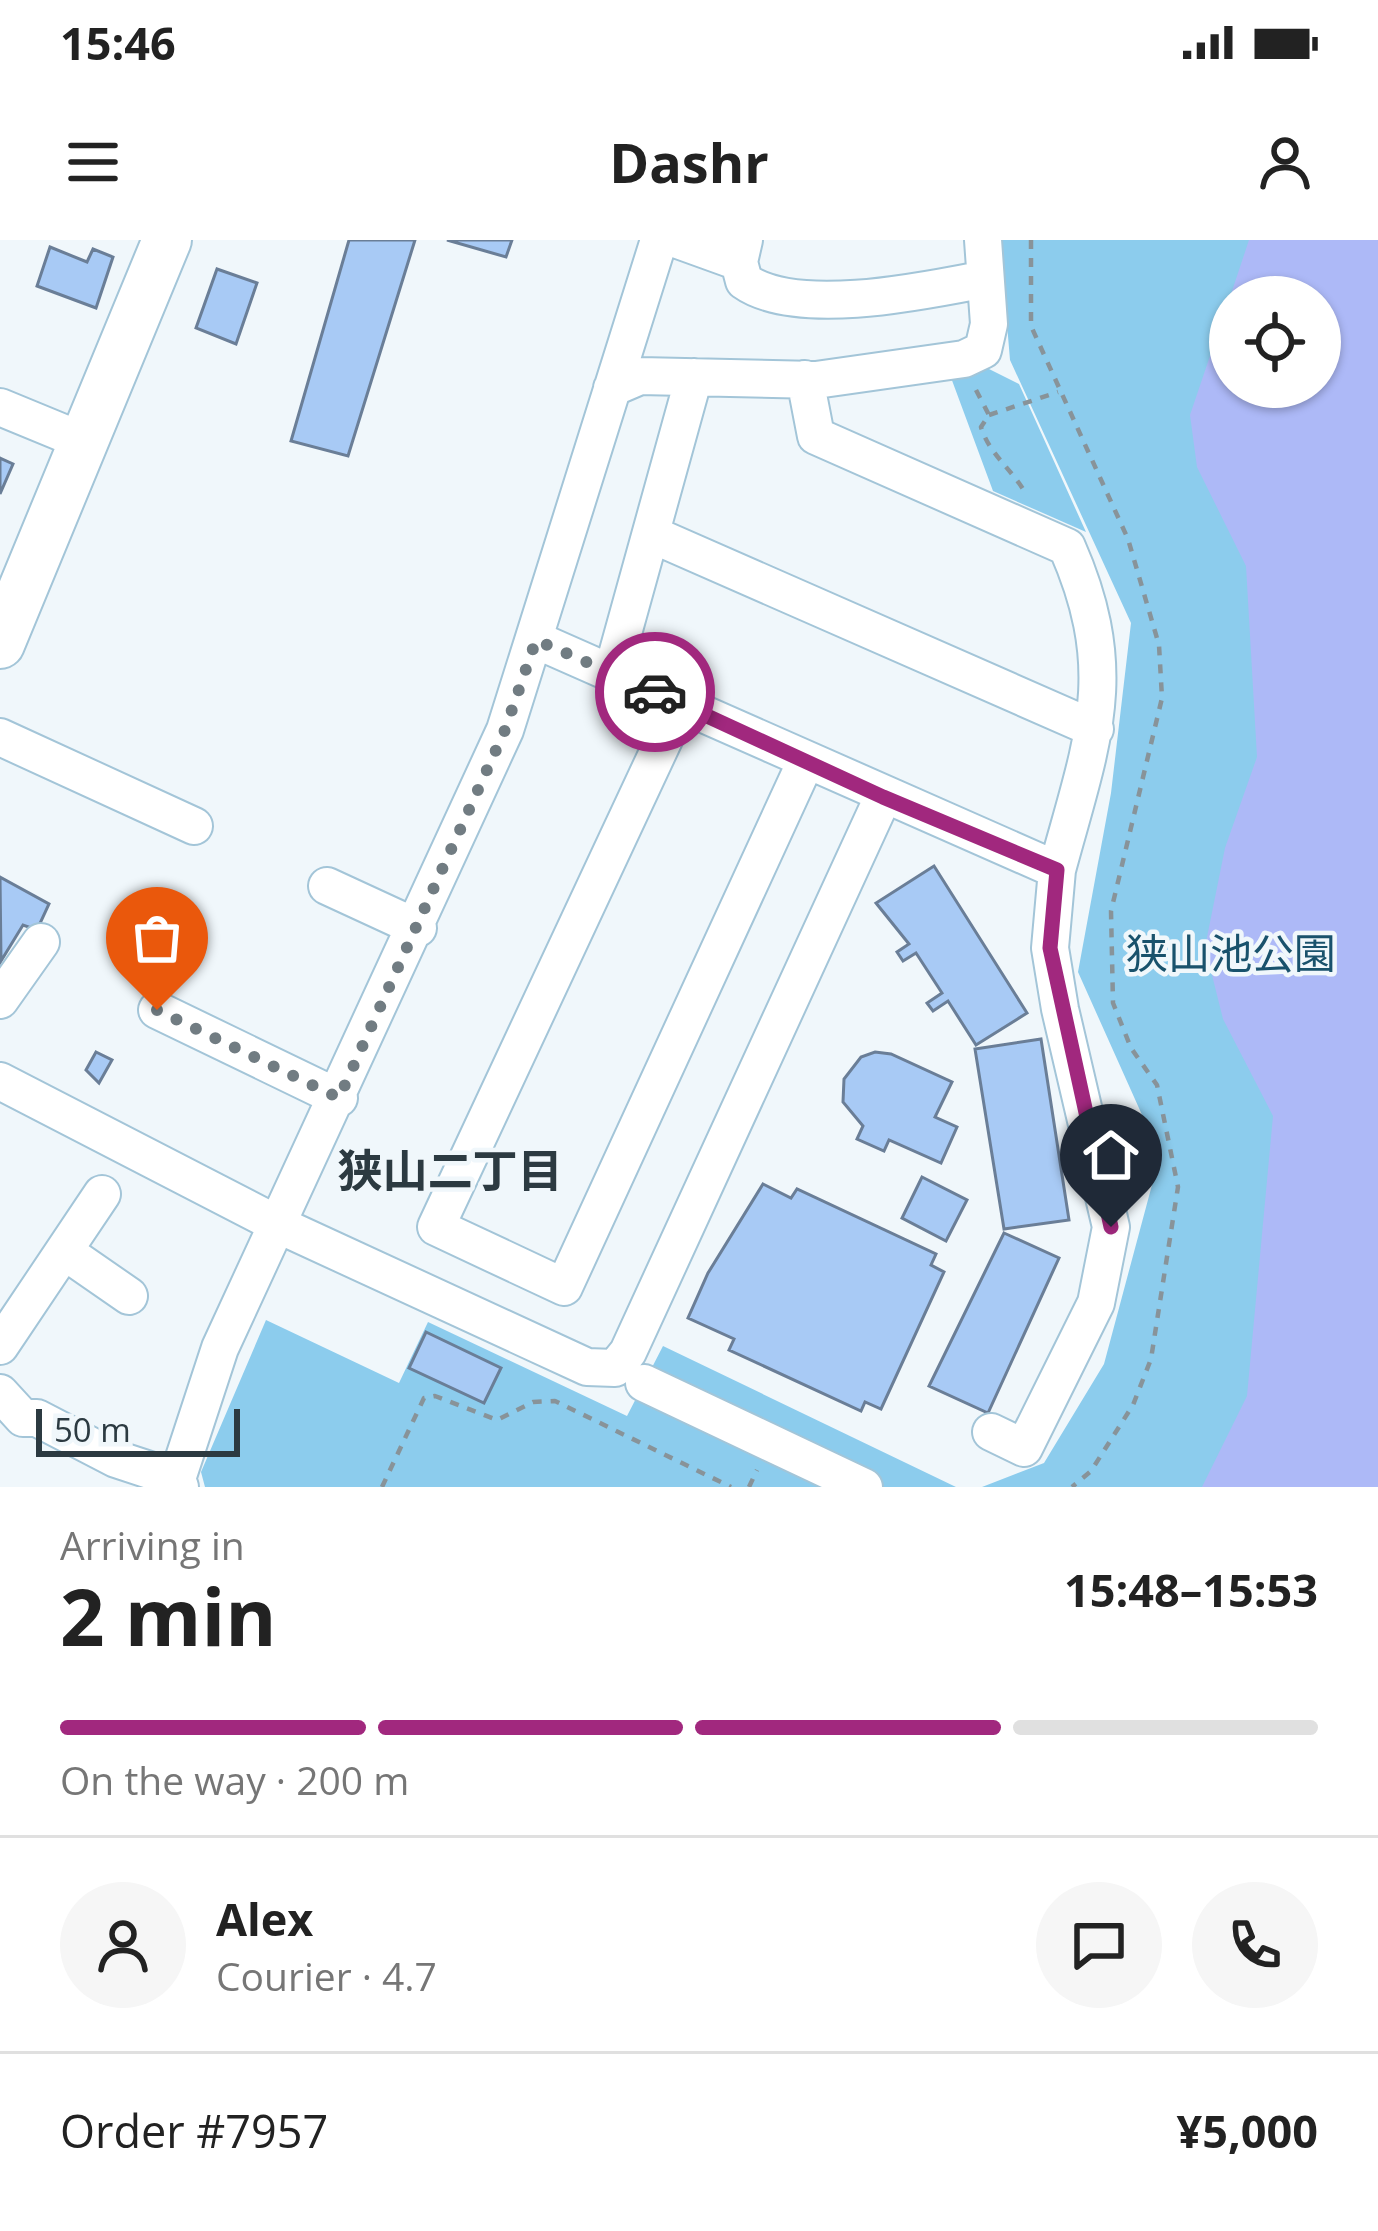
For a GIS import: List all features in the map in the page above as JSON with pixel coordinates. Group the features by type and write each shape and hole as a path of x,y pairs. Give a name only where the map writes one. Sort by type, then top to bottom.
{"main road":[{"path":"0,644 167,240"}],"street":[{"path":"8,1418 37,1418 116,1460 178,1483 220,1348 418,928 505,730 659,240"},
{"path":"678,240 742,251 744,281 758,291 863,300 985,280"},
{"path":"612,388 640,376 806,380 952,361 983,350 989,324 983,240"},
{"path":"612,673 694,377"},
{"path":"806,380 816,436 1067,547 1086,589 1101,664 1095,729 1057,870 1050,948 1111,1227 1096,1303 1024,1448 991,1432"},
{"path":"0,407 85,442"},
{"path":"651,534 1095,729"},
{"path":"536,640 1057,870"},
{"path":"681,703 436,1227 564,1287 806,761"},
{"path":"0,737 194,826"},
{"path":"0,1081 424,1306 587,1367 614,1368 628,1352 883,797"},
{"path":"328,886 418,928"},
{"path":"0,1000 41,942"},
{"path":"157,1010 339,1098"},
{"path":"1,1341 103,1194"},
{"path":"64,1251 129,1296"},
{"path":"644,1383 864,1487"}],"path":[{"path":"1031,240 1031,326 1128,539 1160,644 1162,698 1111,911 1113,1003 1131,1048 1157,1085 1178,1187 1150,1359 1133,1406 1091,1471 1072,1487"},
{"path":"952,361 954,374 983,395 989,415"},
{"path":"1029,530 1028,498 1011,467 987,446 982,427 989,415 1058,392"},
{"path":"382,1487 424,1398 436,1396 496,1420 533,1402 555,1401 731,1487"}],"green space":[{"name":"狭山池公園","path":"1000,240 1378,240 1378,1487 982,1487 1044,1463 1104,1364 1160,1155 1078,972 1111,793 1131,623 1010,360"},
{"path":"985,367 1019,384 1086,532 993,491 950,375"},
{"path":"266,1320 399,1383 428,1322 627,1416 663,1346 956,1487 205,1487 201,1472"}],"shaded area":[{"path":"1249,240 1378,240 1378,1487 1202,1487 1247,1396 1273,1116 1223,1019 1205,947 1225,848 1257,757 1246,566 1197,467 1190,415 1209,359 1209,408 1341,408 1341,276 1237,276"}],"building":[{"path":"349,240 415,240 348,456 291,441"},
{"path":"447,240 512,240 506,257"},
{"path":"50,247 87,262 93,249 113,257 96,308 37,286"},
{"path":"217,269 257,283 236,344 196,328"},
{"path":"0,458 13,464 0,494"},
{"path":"934,866 1027,1013 976,1045 948,1001 933,1011 927,1003 942,993 916,953 903,961 897,952 909,944 876,903"},
{"path":"0,877 49,904 37,930 23,925 1,961"},
{"path":"1041,1039 1069,1220 1004,1229 975,1049"},
{"path":"96,1052 112,1060 99,1083 86,1070"},
{"path":"891,1054 952,1082 935,1117 957,1127 941,1163 889,1140 884,1151 857,1139 863,1126 843,1102 844,1079 861,1057"},
{"path":"922,1177 967,1200 946,1241 902,1218"},
{"path":"763,1184 791,1198 797,1189 936,1254 931,1265 944,1272 881,1409 865,1402 861,1411 729,1350 734,1339 688,1318 708,1273"},
{"path":"1004,1233 1059,1258 988,1413 929,1386"},
{"path":"426,1332 501,1368 484,1403 409,1368"}],"way so far":[{"path":"157,1010 339,1098 505,730 536,640 655,692"}],"district":[{"name":"狭山二丁目","path":"450,1171"}],"route":[{"path":"655,692 883,797 1057,870 1050,948 1111,1227"}]}
